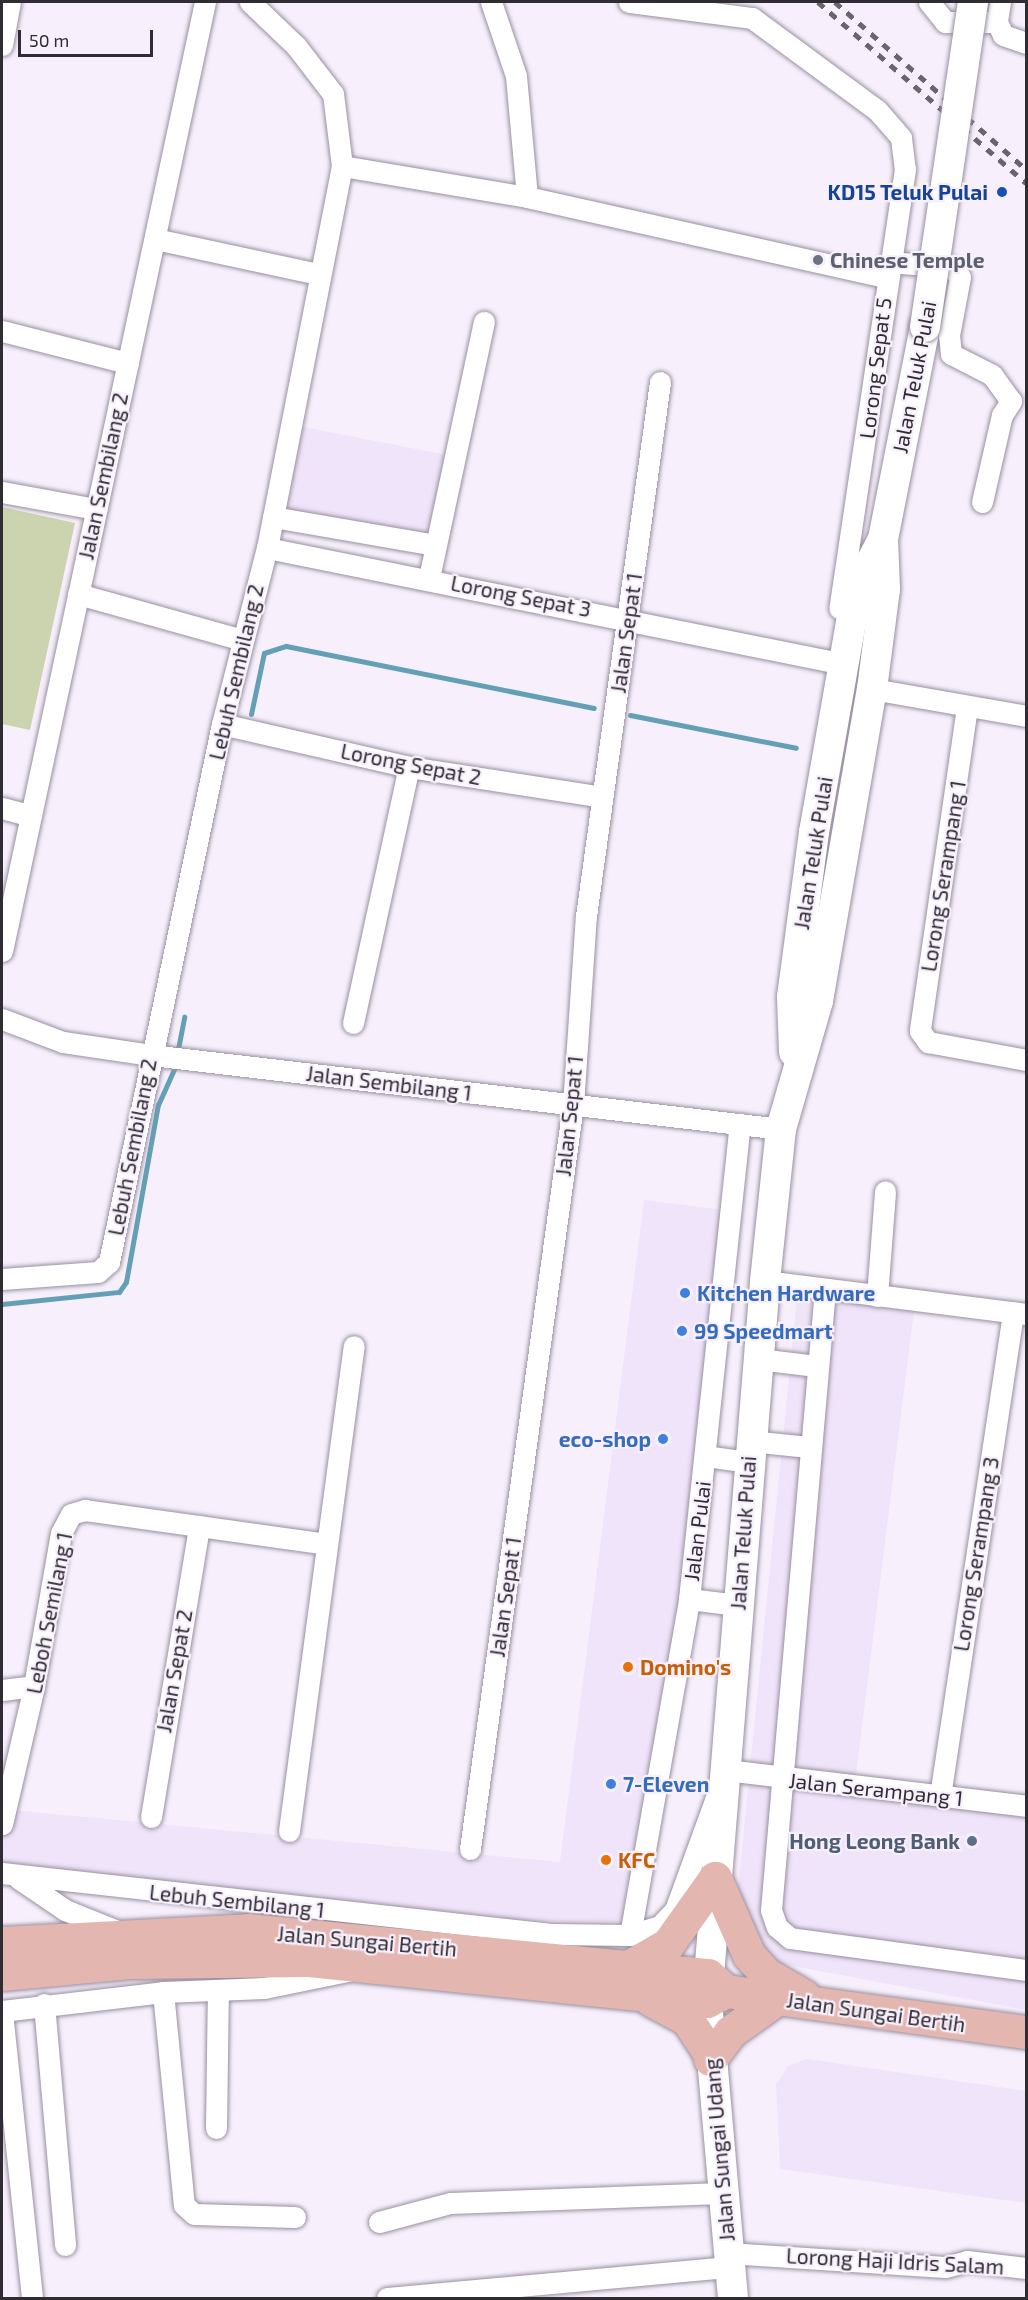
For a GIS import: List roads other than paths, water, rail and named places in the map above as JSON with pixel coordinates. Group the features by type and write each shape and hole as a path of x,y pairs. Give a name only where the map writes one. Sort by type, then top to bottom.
{"main road":[{"name":"Jalan Teluk Pulai","path":"714,1989 715,1878 726,1770 749,1452 781,1129 795,1068 818,1001 861,754 885,589 883,538 925,327 973,2"},
{"name":"Jalan Teluk Pulai","path":"795,1068 792,997 837,663 857,588 883,538"},
{"path":"806,895 817,900 830,881 861,754"},
{"path":"715,1878 668,1944 630,1965 687,2019 710,2056 730,2032 778,1998"},
{"path":"715,1878 749,1955 766,1974 817,2004"},
{"name":"Jalan Sungai Bertih","path":"4,1958 121,1933 248,1930 630,1965 714,1989 1026,2032"},
{"name":"Jalan Sungai Bertih","path":"4,1958 245,1957 366,1966 630,1965"},
{"name":"Jalan Sungai Udang","path":"714,1989 710,2056 733,2298"}],"street":[{"path":"2,45 9,2"},
{"name":"Jalan Sembilang 2","path":"2,951 206,2"},
{"path":"490,2 516,76 526,197"},
{"name":"Lorong Sepat 5","path":"629,2 753,18 894,126 905,169 887,270 837,663"},
{"path":"929,2 945,22 999,12 1003,35 1021,42"},
{"name":"Lebuh Sembilang 2","path":"2,1279 105,1268 222,724 267,548 318,274 342,166 333,94 260,4"},
{"path":"342,166 526,197 887,270 951,267 960,277 949,335 951,354 992,375 1019,402 1002,415 982,502"},
{"path":"154,238 318,274"},
{"path":"429,578 484,322"},
{"path":"2,331 128,363"},
{"name":"Jalan Sepat 1","path":"470,1849 573,1105 586,915 630,617 660,382"},
{"path":"2,492 96,509"},
{"path":"273,518 435,544"},
{"name":"Lorong Sepat 3","path":"267,548 630,617 837,663"},
{"path":"78,594 243,640"},
{"path":"872,689 1026,716"},
{"name":"Lorong Serampang 1","path":"967,707 949,854 919,1018 928,1042 1026,1060"},
{"name":"Lorong Sepat 2","path":"222,724 409,767 602,797"},
{"path":"353,1023 409,767"},
{"path":"2,808 30,816"},
{"name":"Jalan Sembilang 1","path":"2,1019 63,1042 781,1129"},
{"name":"Jalan Pulai","path":"630,1965 689,1599 740,1124"},
{"path":"877,1296 885,1191"},
{"path":"765,1281 1020,1313"},
{"path":"825,1289 780,1779 771,1910 777,1927 790,1938 1026,1970"},
{"name":"Lorong Serampang 3","path":"940,1796 1020,1313"},
{"path":"289,1832 354,1346"},
{"path":"758,1359 817,1366"},
{"path":"706,1456 809,1447"},
{"name":"Leboh Semilang 1","path":"2,1824 34,1686 60,1533 71,1514 84,1510 327,1544"},
{"name":"Jalan Sepat 2","path":"151,1817 199,1526"},
{"path":"689,1599 738,1605"},
{"path":"2,1690 34,1686"},
{"name":"Jalan Serampang 1","path":"726,1770 780,1779 1026,1806"},
{"name":"Lebuh Sembilang 1","path":"8,1875 550,1934 630,1965 675,1910 726,1770"},
{"path":"8,1875 65,1910 121,1933"},
{"path":"32,2298 2,2012 44,2004 321,1979 366,1966"},
{"path":"216,2128 218,1990"},
{"path":"163,1992 184,2205 194,2214 295,2217"},
{"path":"44,2004 65,2245"},
{"path":"379,2222 450,2203 723,2193"},
{"name":"Lorong Haji Idris Salam","path":"387,2298 729,2260 945,2267 967,2260 1026,2268"}],"waterway":[{"path":"251,714 264,653 286,646 594,708"},
{"path":"630,715 796,748"},
{"path":"178,1049 184,1017"},
{"path":"2,1304 119,1292 126,1282 158,1105 175,1067"}],"railway":[{"path":"818,2 1026,183"},
{"path":"835,2 1026,169"}],"place":[{"name":"KD15 Teluk Pulai","path":"1002,192"},
{"name":"Chinese Temple","path":"818,260"},
{"name":"Kitchen Hardware","path":"685,1293"},
{"name":"99 Speedmart","path":"682,1331"},
{"name":"eco-shop","path":"663,1439"},
{"name":"Domino's","path":"628,1667"},
{"name":"7-Eleven","path":"611,1784"},
{"name":"Hong Leong Bank","path":"972,1841"},
{"name":"KFC","path":"606,1860"}]}
